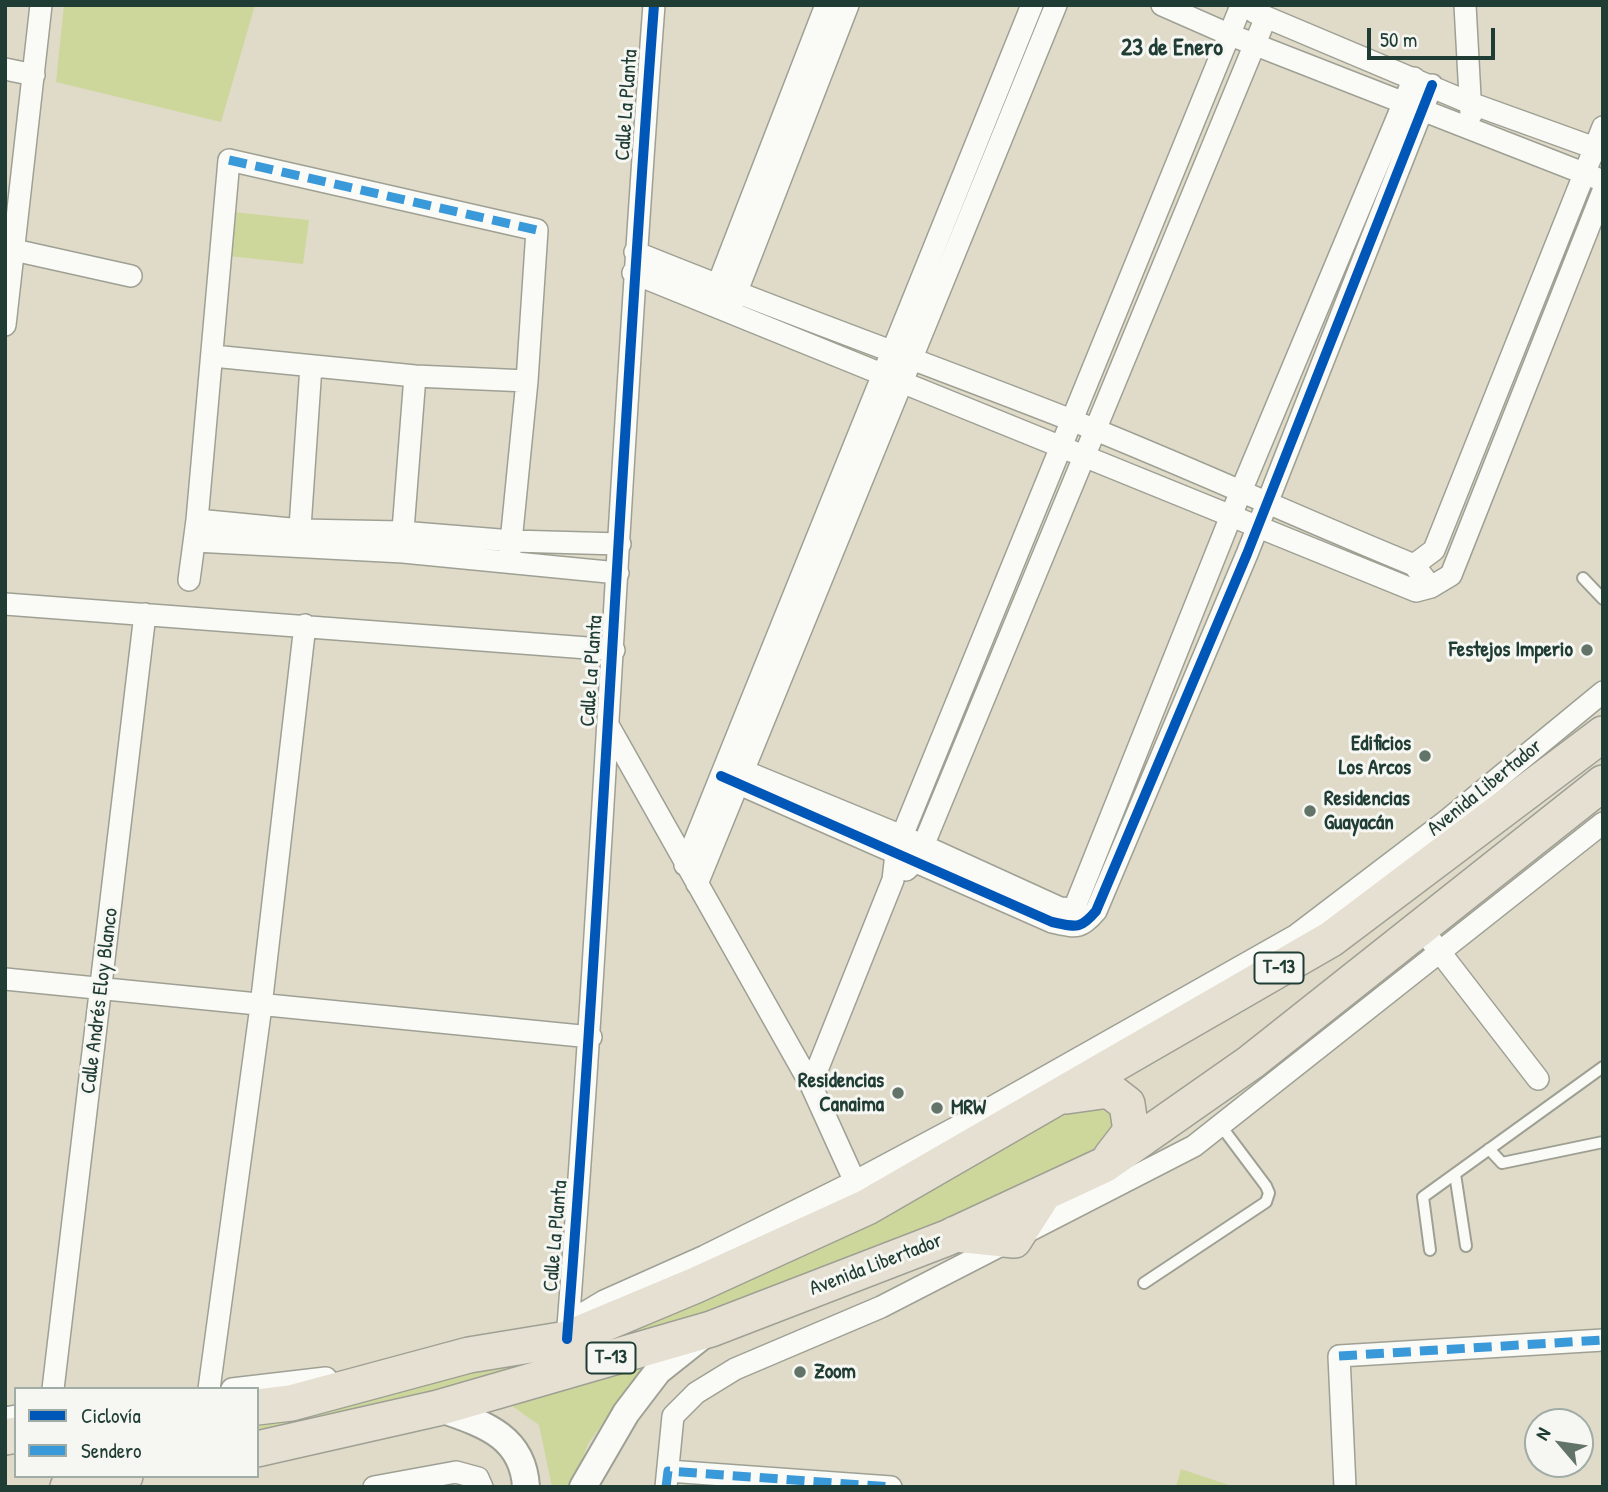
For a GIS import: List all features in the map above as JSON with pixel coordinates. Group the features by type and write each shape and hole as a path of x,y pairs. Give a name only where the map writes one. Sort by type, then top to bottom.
{"highway":[{"name":"Avenida Libertador","path":"259,1407 291,1404 469,1355 567,1339 695,1285 861,1195 933,1167 1331,939 1603,734"},
{"name":"Avenida Libertador","path":"259,1449 438,1408 711,1329 955,1234 1104,1165 1430,939 1603,783"},
{"name":"T-13","path":"1058,1096 1109,1090 1127,1104 1131,1131 1104,1165"},
{"name":"T-13","path":"933,1167 959,1126"},
{"path":"955,1234 1014,1240 1044,1193"},
{"path":"76,1482 109,1478"}],"street":[{"path":"5,325 9,249 34,75 41,5"},
{"name":"Calle La Planta","path":"567,1339 591,1037 634,262 654,5"},
{"path":"723,299 826,5"},
{"path":"723,299 848,5"},
{"path":"697,884 733,774 902,355 1032,5"},
{"path":"902,355 1056,5"},
{"path":"1162,5 1228,34 1594,177"},
{"path":"1465,5 1471,127"},
{"path":"811,1086 893,880 899,845 1239,6 1470,103 1599,149"},
{"path":"893,880 919,853 1266,17"},
{"path":"5,69 34,75"},
{"path":"1079,917 1096,911 1191,691 1268,503 1423,82"},
{"path":"733,774 919,853 1052,922 1074,927 1231,515 1414,106"},
{"path":"1414,565 1434,550 1594,177 1603,127"},
{"path":"189,580 197,520 229,160 537,230 527,381 510,552"},
{"path":"634,262 723,299 893,378 1416,591 1432,587 1451,575 1603,191"},
{"path":"9,249 131,276"},
{"path":"723,299 902,355 1095,430 1414,565 1432,587"},
{"path":"212,356 415,376 527,381"},
{"path":"299,539 311,366"},
{"path":"402,542 415,376"},
{"path":"197,520 299,539"},
{"path":"195,541 299,539 402,542 510,552 618,573"},
{"path":"510,552 620,544"},
{"path":"5,604 614,650"},
{"name":"Calle Andrés Eloy Blanco","path":"53,1387 145,614"},
{"path":"209,1387 261,1006 305,625"},
{"path":"1166,683 1191,691"},
{"name":"Avenida Libertador","path":"861,1195 959,1126 1295,936 1446,821 1603,692"},
{"path":"608,725 811,1086 861,1195"},
{"path":"685,864 733,774"},
{"name":"Avenida Libertador","path":"667,1479 673,1416 696,1393 736,1369 848,1323 1194,1146 1221,1126 1430,939 1603,823"},
{"path":"1430,939 1538,1079"},
{"path":"5,979 591,1037"},
{"path":"583,1487 626,1413 658,1371 711,1329"},
{"path":"1345,1487 1339,1356 1603,1340"},
{"name":"Avenida Libertador","path":"256,1387 292,1384 469,1355"},
{"path":"438,1408 504,1436 525,1470 526,1487"},
{"path":"374,1487 456,1472 478,1478 482,1487"},
{"path":"667,1479 891,1487"}],"lane":[{"path":"1583,578 1603,599"},
{"path":"1430,1250 1423,1197 1603,1067"},
{"path":"1538,1079 1556,1101"},
{"path":"1144,1283 1266,1202 1269,1193 1266,1186 1221,1126"},
{"path":"1489,1149 1502,1163 1603,1142"},
{"path":"1455,1174 1466,1245"}],"green space":[{"path":"64,5 255,5 221,122 56,82"},
{"path":"233,212 309,220 303,264 228,256"},
{"path":"1115,1086 1115,1146 795,1286 654,1333 259,1440 259,1411 608,1330"},
{"path":"662,1352 624,1393 588,1444 572,1487 552,1487 539,1425 505,1401"},
{"path":"1181,1469 1235,1487 1176,1487"}],"marked path":[{"path":"229,160 537,230"},
{"path":"1339,1356 1603,1340"},
{"path":"666,1487 668,1471 891,1487"}],"cycle path":[{"path":"567,1339 591,1006 654,5"},
{"path":"721,776 1052,922 1077,926 1091,917 1096,911 1247,554 1432,85"}],"place":[{"name":"Festejos Imperio","path":"1587,650"},
{"name":"Edificios Los Arcos","path":"1425,756"},
{"name":"Residencias Guayacán","path":"1310,811"},
{"name":"Residencias Canaima","path":"898,1093"},
{"name":"MRW","path":"937,1108"},
{"name":"Zoom","path":"800,1372"}],"district":[{"name":"23 de Enero","path":"1172,49"}]}
